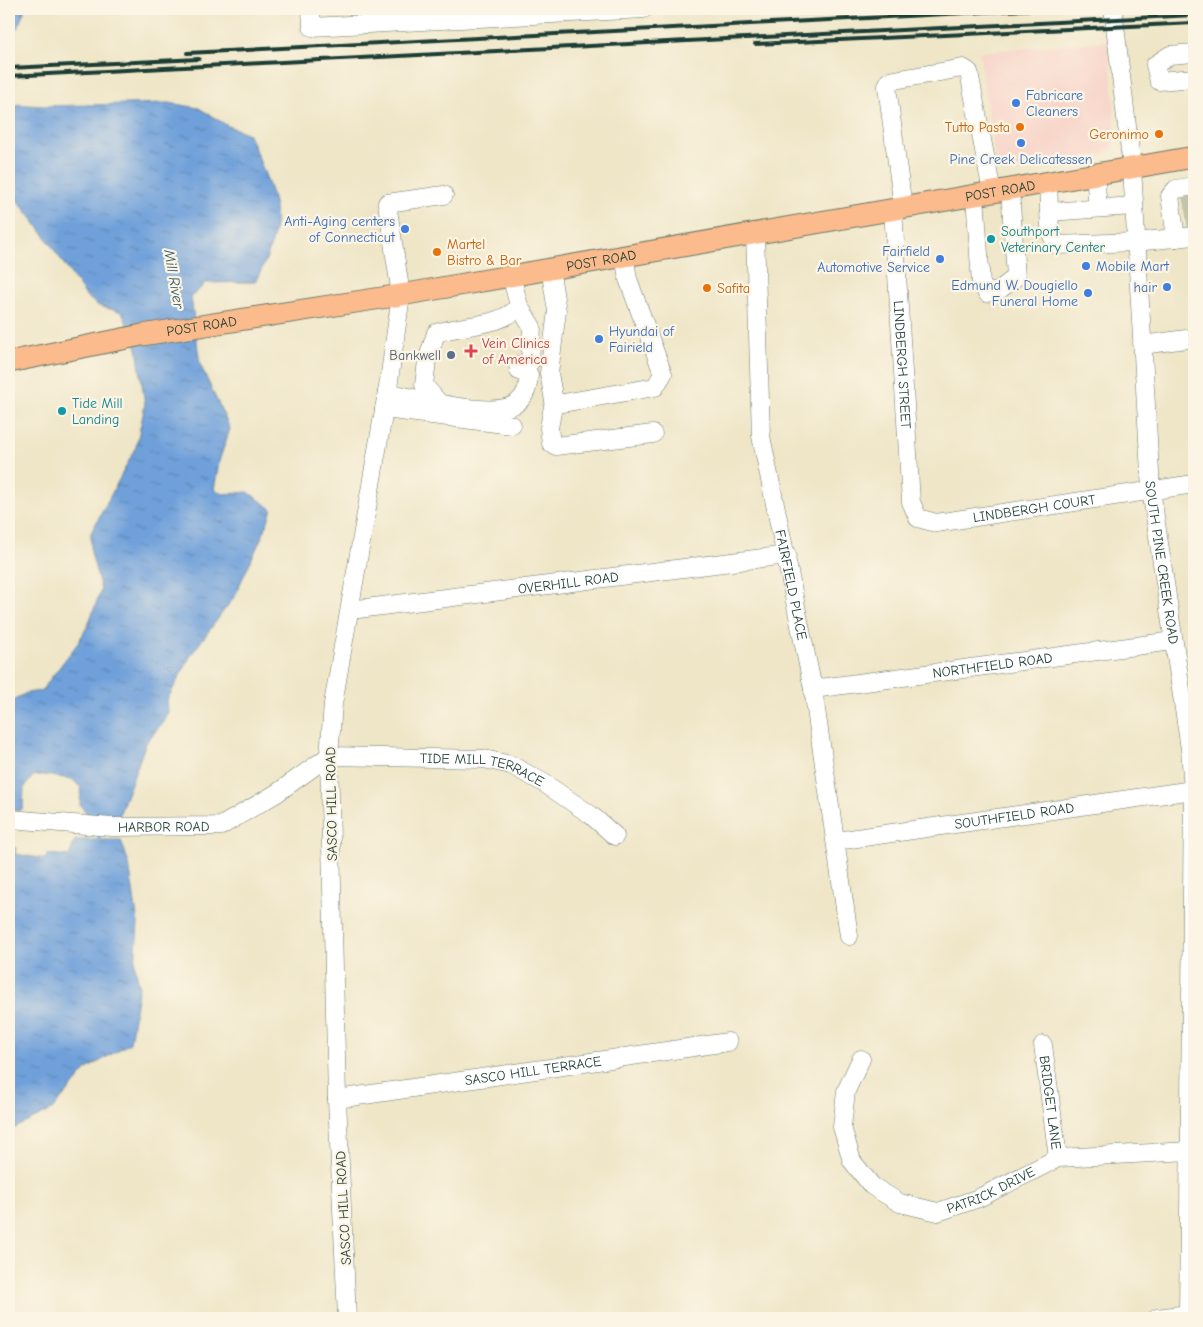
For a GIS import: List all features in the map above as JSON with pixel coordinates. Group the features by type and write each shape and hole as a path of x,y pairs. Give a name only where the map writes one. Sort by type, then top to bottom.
{"main road":[{"name":"POST ROAD","path":"9,362 142,335 401,295 1194,157"}],"street":[{"path":"311,9 312,27 431,15 644,9"},
{"name":"SOUTH PINE CREEK ROAD","path":"1113,9 1132,168 1151,490 1174,641 1190,717 1193,790 1193,951 1190,1151 1192,1173 1188,1316"},
{"path":"1194,54 1170,55 1155,65 1158,81 1194,78"},
{"name":"LINDBERGH STREET","path":"918,518 911,502 898,208 887,86 889,82 963,68 969,72 992,192"},
{"path":"1095,174 1098,208"},
{"path":"1048,182 1050,232 1057,245 1135,242 1181,223 1170,196 1172,191 1194,186"},
{"path":"992,192 1016,277 1007,286 998,291 987,293 981,284 992,192"},
{"name":"SASCO HILL ROAD","path":"347,1318 338,1099 329,756 333,704 386,401 401,295 387,203 444,195"},
{"path":"1049,212 1133,206"},
{"name":"FAIRFIELD PLACE","path":"755,232 761,436 787,555 813,689 849,936"},
{"path":"554,401 557,404 655,387 663,374 628,279 624,255"},
{"path":"550,268 556,311 549,372 554,401 549,428 551,443 556,446 653,434"},
{"path":"386,401 489,409 504,409 518,402 527,392 524,368 532,327 519,306 510,276"},
{"path":"440,404 424,385 436,333 449,328 506,318 519,306"},
{"path":"1142,345 1194,338"},
{"path":"386,401 512,425"},
{"name":"LINDBERGH COURT","path":"918,518 936,523 1194,484"},
{"name":"OVERHILL ROAD","path":"350,610 787,555"},
{"name":"NORTHFIELD ROAD","path":"813,689 1174,641"},
{"name":"HARBOR ROAD","path":"9,819 112,828 220,826 276,793 329,756"},
{"name":"TIDE MILL TERRACE","path":"329,756 484,758 510,765 544,783 616,836"},
{"name":"SOUTHFIELD ROAD","path":"836,841 1193,790"},
{"name":"SASCO HILL TERRACE","path":"338,1099 728,1042"},
{"name":"BRIDGET LANE","path":"1043,1045 1058,1158"},
{"name":"PATRICK DRIVE","path":"861,1059 846,1091 842,1127 852,1161 872,1186 900,1203 938,1212 979,1198 1058,1158 1190,1151"},
{"path":"1157,1318 1188,1316"}],"shaded area":[{"path":"1108,41 1114,101 1115,137 1112,148 1103,154 997,172 979,52"}],"water":[{"path":"9,9 25,9 18,27 9,37"},
{"name":"Mill River","path":"169,103 199,108 228,126 249,134 274,200 275,227 273,237 264,265 255,282 206,283 191,297 200,364 230,429 220,458 214,489 222,494 248,492 272,509 265,530 234,597 191,655 167,700 168,712 163,722 146,743 118,818 90,817 80,805 81,788 72,779 43,775 33,776 24,788 23,808 19,811 10,809 12,804 9,803 9,703 26,693 41,691 78,643 88,625 101,590 91,552 91,533 136,447 145,405 137,348 122,312 99,306 86,296 40,229 9,190 9,104 46,106"},
{"path":"75,840 121,840 129,864 138,923 135,966 139,986 130,1043 87,1069 52,1110 9,1131 9,847 16,848 15,854 46,859 48,854 69,856"}],"waterway":[{"path":"99,830 99,840"}],"tunnel":[{"path":"1184,206 1194,204"},
{"path":"1187,223 1194,222"}],"railway":[{"path":"187,53 1041,9"},
{"path":"9,76 1194,15"},
{"path":"755,44 1194,23"},
{"path":"9,68 199,59"}],"place":[{"name":"Fabricare Cleaners","path":"1016,103"},
{"name":"Tutto Pasta","path":"1020,127"},
{"name":"Geronimo","path":"1159,134"},
{"name":"Pine Creek Delicatessen","path":"1021,143"},
{"name":"Anti-Aging centers of Connecticut","path":"405,229"},
{"name":"Southport Veterinary Center","path":"991,239"},
{"name":"Martel Bistro & Bar","path":"437,252"},
{"name":"Fairfield Automotive Service","path":"940,259"},
{"name":"Mobile Mart","path":"1086,266"},
{"name":"hair","path":"1167,287"},
{"name":"Safita","path":"707,288"},
{"name":"Edmund W. Dougiello Funeral Home","path":"1088,293"},
{"name":"Hyundai of Fairield","path":"599,339"},
{"name":"Vein Clinics of America","path":"471,351"},
{"name":"Bankwell","path":"451,355"},
{"name":"Tide Mill Landing","path":"62,411"}]}
